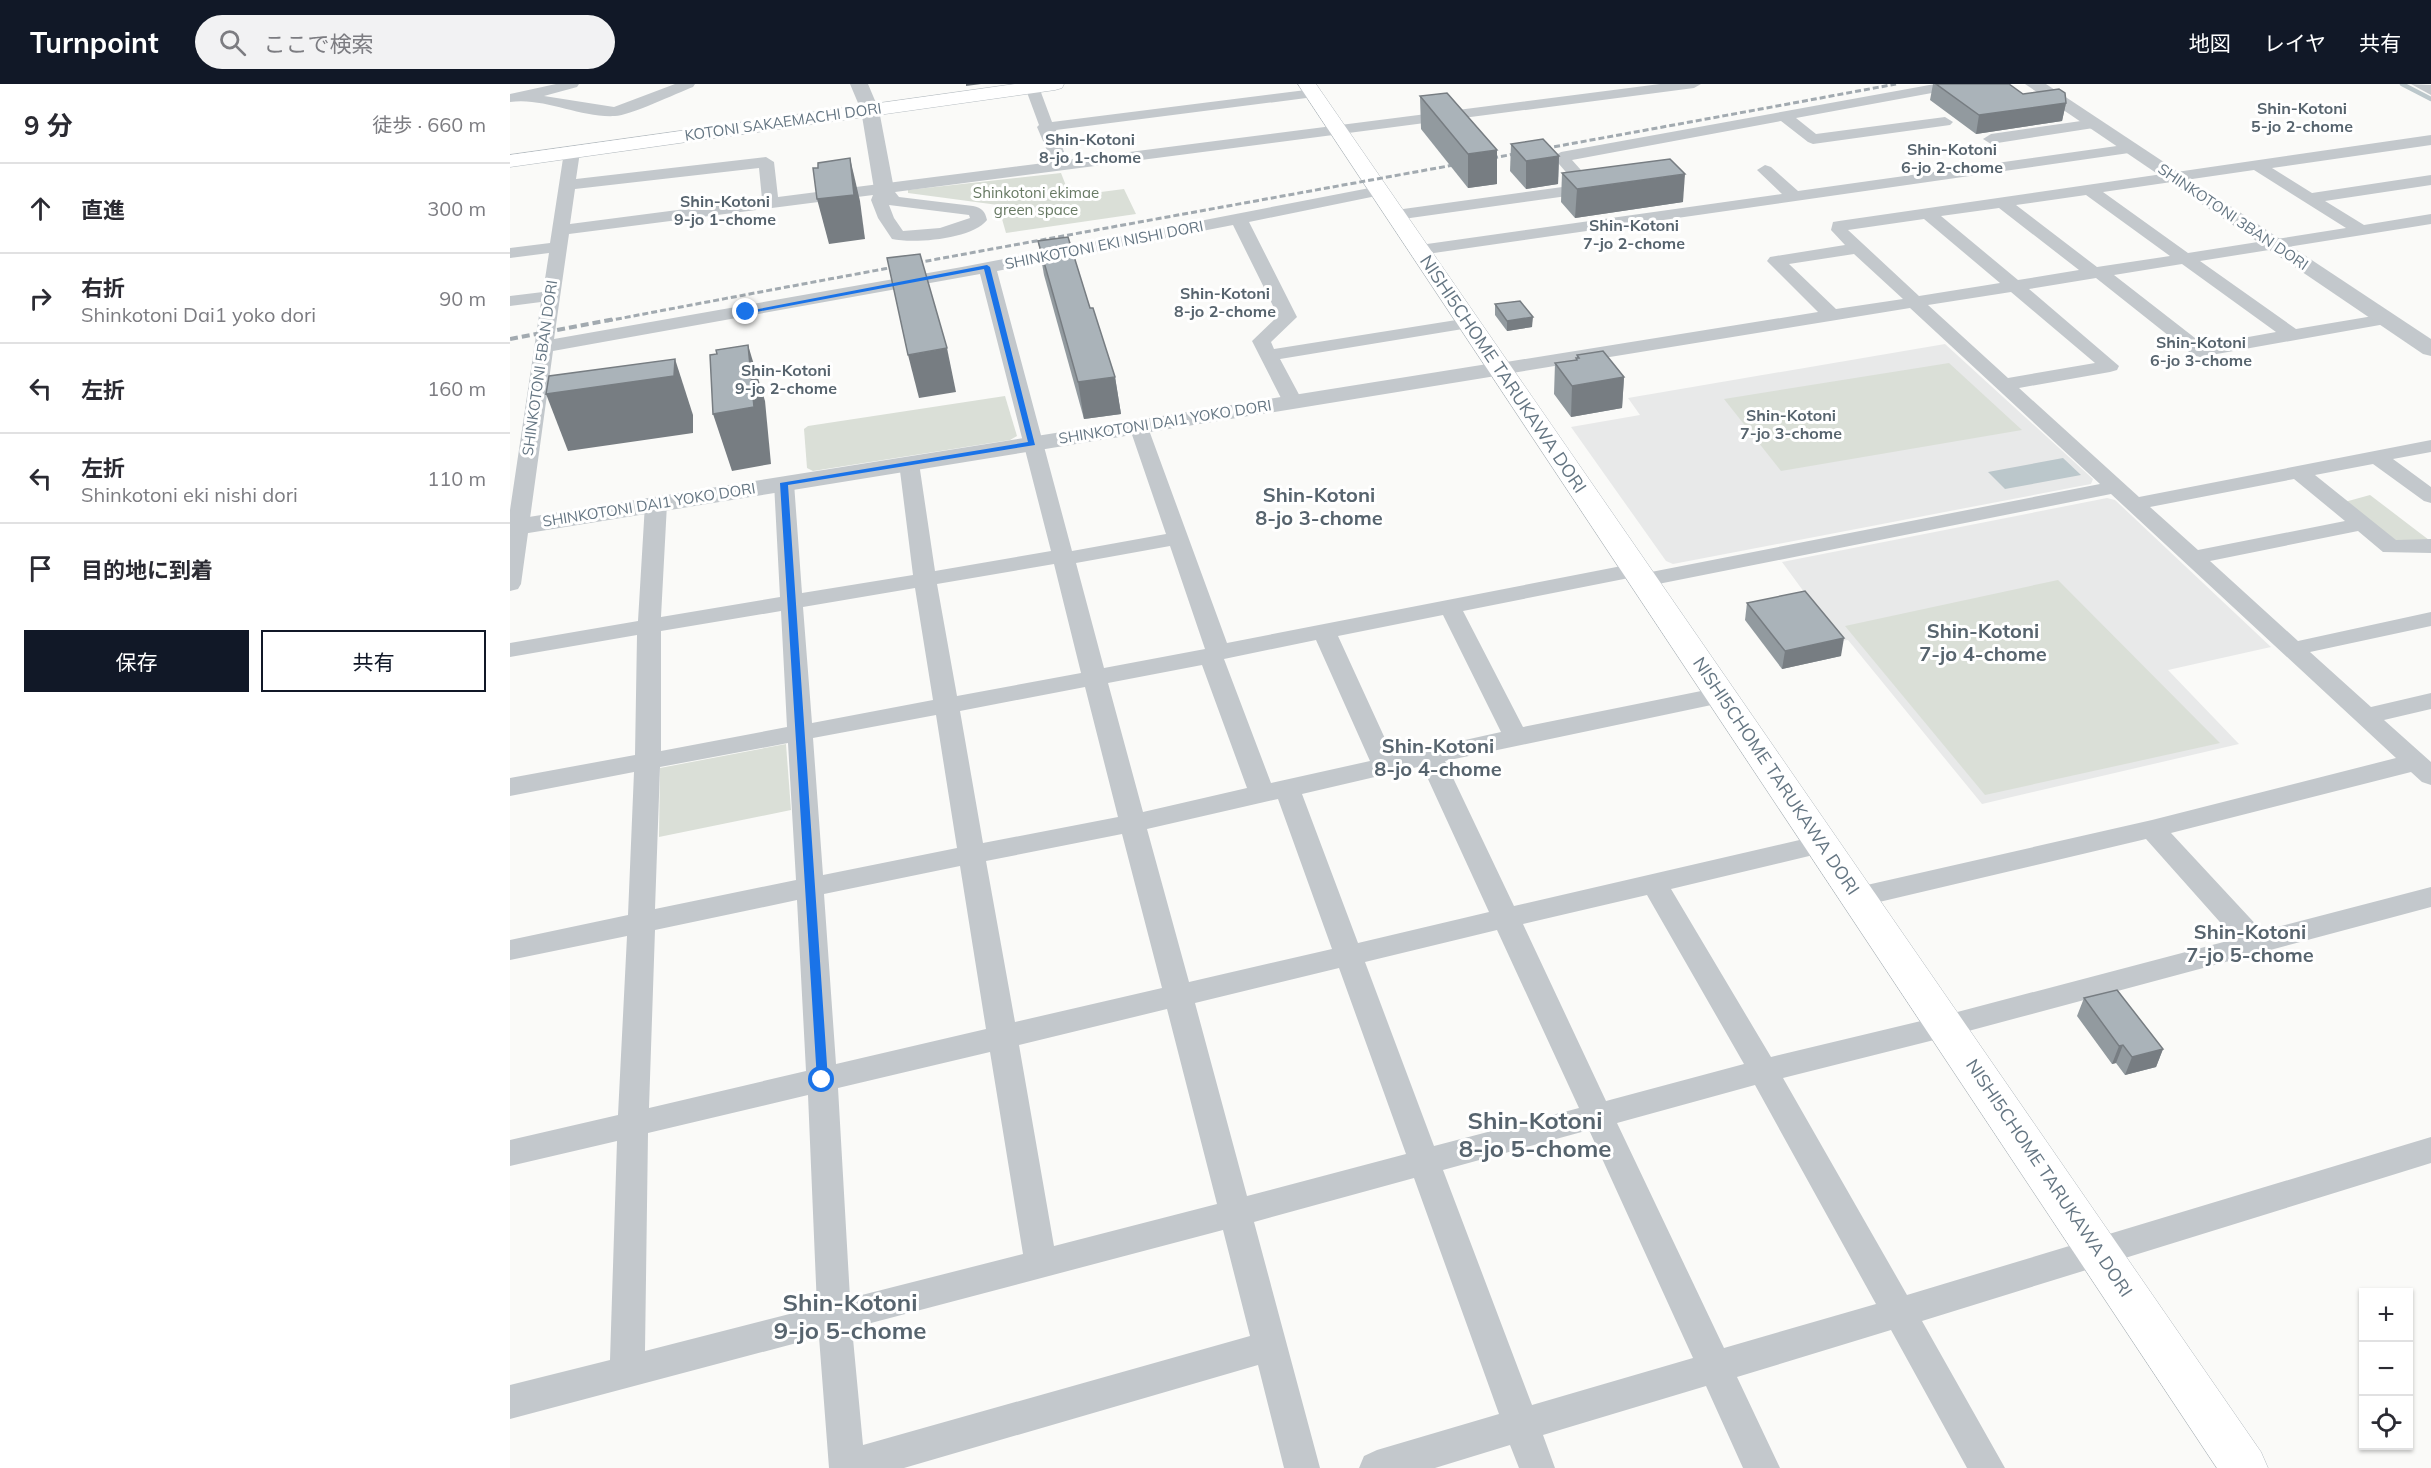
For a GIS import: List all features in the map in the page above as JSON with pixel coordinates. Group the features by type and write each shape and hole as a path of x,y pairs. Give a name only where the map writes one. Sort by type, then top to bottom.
{"main road":[{"name":"KOTONI SAKAEMACHI DORI","path":"510,161 1055,84"},
{"name":"NISHI5CHOME TARUKAWA DORI","path":"1311,89 2244,1468"}],"street":[{"path":"510,98 530,90 546,93 572,84"},
{"path":"530,90 544,101 615,112 688,84"},
{"path":"859,84 870,110 884,189 894,201 973,212 977,213 979,220 970,226 911,237 898,235 886,218 879,200 884,189"},
{"path":"1569,84 1583,99"},
{"path":"510,253 559,238 770,203 1583,99 1655,86 1694,84"},
{"path":"1784,116 1959,84"},
{"name":"SHINKOTONI 3BAN DORI","path":"2034,84 2431,349"},
{"path":"2418,84 2431,91"},
{"path":"1022,87 1045,127 1062,167"},
{"path":"1045,127 1311,89"},
{"path":"1784,116 1813,140 1950,125 1906,93"},
{"name":"SHINKOTONI EKI NISHI DORI","path":"543,347 746,312 1239,220 1388,203 1589,188 1561,157 1784,116"},
{"path":"1991,139 2095,124"},
{"path":"1830,219 1928,213 2429,141"},
{"path":"1420,250 2131,149"},
{"path":"2372,149 2430,180"},
{"name":"SHINKOTONI 5BAN DORI","path":"510,584 518,471 533,421 572,152"},
{"path":"567,185 766,162 770,203"},
{"path":"2258,166 2361,230"},
{"path":"1765,170 1830,219 1857,248 1910,296 1913,302 2423,769"},
{"path":"1968,172 2200,351 2385,319"},
{"path":"2309,198 2430,180"},
{"path":"2089,190 2292,335"},
{"path":"886,218 902,208 918,204"},
{"path":"1928,213 2110,366 2004,385"},
{"path":"1239,220 1287,317 1261,341 1293,402"},
{"path":"1500,369 2096,272 2428,221"},
{"path":"1831,315 1776,261 1857,248"},
{"path":"987,267 1302,1468"},
{"path":"510,301 550,296"},
{"path":"1269,355 1469,323"},
{"name":"SHINKOTONI DAI1 YOKO DORI","path":"514,527 1500,369"},
{"path":"510,424 533,421"},
{"path":"1139,426 1215,654 1348,956 1537,1468"},
{"path":"2135,504 2431,446"},
{"path":"2377,457 2431,497"},
{"path":"909,463 925,579 1041,1264"},
{"path":"2298,472 2391,547 2431,546"},
{"path":"784,483 822,1080 834,1317 847,1467 1270,1346"},
{"path":"510,787 1094,678 1450,607 1640,575 2116,487"},
{"path":"627,1371 633,1124 648,760 649,626 656,504"},
{"path":"2193,558 2361,524"},
{"path":"510,650 1178,538"},
{"path":"1450,607 1516,737"},
{"path":"2293,649 2431,619"},
{"path":"1324,631 1385,767"},
{"path":"510,950 971,854 1132,823 1431,758 1516,737 1721,694"},
{"path":"2366,716 2431,700"},
{"path":"1431,758 1762,1468"},
{"path":"1858,897 2423,769"},
{"path":"2152,830 2256,943"},
{"path":"510,1153 1821,844"},
{"path":"1654,883 1987,1468"},
{"path":"510,1402 2431,897"},
{"path":"1377,1468 2098,1253 2431,1150"}],"shaded area":[{"path":"1945,344 2093,479 2091,484 1673,564 1666,561 1571,427 1640,415 1628,398"},
{"path":"2063,458 2081,475 2005,489 1988,472"},
{"path":"2107,498 2115,500 2271,647 2168,670 2239,744 1982,804 1848,640 1840,641 1782,562"}],"green space":[{"name":"Shinkotoni ekimae green space","path":"1061,173 1070,196 1124,189 1136,214 1006,233 998,205 908,193 908,190"},
{"path":"1949,363 2022,430 1781,471 1724,399"},
{"path":"1005,396 1017,436 1010,440 813,471 807,468 804,429 808,426"},
{"path":"2370,495 2429,540 2393,542 2341,503"},
{"path":"2058,580 2220,743 1985,795 1845,626"},
{"path":"786,744 791,810 659,837 660,768"}],"building":[{"path":"1936,84 2009,84 2023,94 2059,89 2065,93 2066,103 1979,115"},
{"path":"1447,93 1497,150 1468,154 1420,96"},
{"path":"1543,139 1559,156 1526,161 1511,144"},
{"path":"850,158 854,195 817,199 813,168 818,168 818,163"},
{"path":"1670,159 1685,174 1577,189 1562,173"},
{"path":"1068,237 1115,377 1078,382 1038,241"},
{"path":"920,254 947,348 908,355 887,258"},
{"path":"1520,301 1533,317 1507,321 1495,304"},
{"path":"748,345 754,407 713,414 710,355 717,354 716,350"},
{"path":"1603,351 1624,377 1572,386 1555,363 1577,360 1576,358 1579,358 1577,355"},
{"path":"675,359 674,376 546,394 549,376"},
{"path":"1805,591 1844,638 1785,651 1747,603"},
{"path":"2117,990 2163,1049 2132,1057 2123,1045 2119,1046 2084,998"}],"waterway":[{"path":"2402,84 2431,99"}],"railway":[{"path":"607,321 1896,84"},
{"path":"510,339 615,319"}],"district":[{"name":"Shin-Kotoni 5-jo 2-chome","path":"2302,117"},
{"name":"Shin-Kotoni 8-jo 1-chome","path":"1090,148"},
{"name":"Shin-Kotoni 6-jo 2-chome","path":"1952,158"},
{"name":"Shin-Kotoni 9-jo 1-chome","path":"725,210"},
{"name":"Shin-Kotoni 7-jo 2-chome","path":"1634,234"},
{"name":"Shin-Kotoni 8-jo 2-chome","path":"1225,302"},
{"name":"Shin-Kotoni 6-jo 3-chome","path":"2201,351"},
{"name":"Shin-Kotoni 9-jo 2-chome","path":"786,379"},
{"name":"Shin-Kotoni 7-jo 3-chome","path":"1791,424"},
{"name":"Shin-Kotoni 8-jo 3-chome","path":"1319,506"},
{"name":"Shin-Kotoni 7-jo 4-chome","path":"1983,642"},
{"name":"Shin-Kotoni 8-jo 4-chome","path":"1438,758"},
{"name":"Shin-Kotoni 7-jo 5-chome","path":"2250,944"},
{"name":"Shin-Kotoni 8-jo 5-chome","path":"1535,1135"},
{"name":"Shin-Kotoni 9-jo 5-chome","path":"850,1317"}],"route":[{"path":"746,312 987,267 1033,443 784,483 822,1080"}]}
